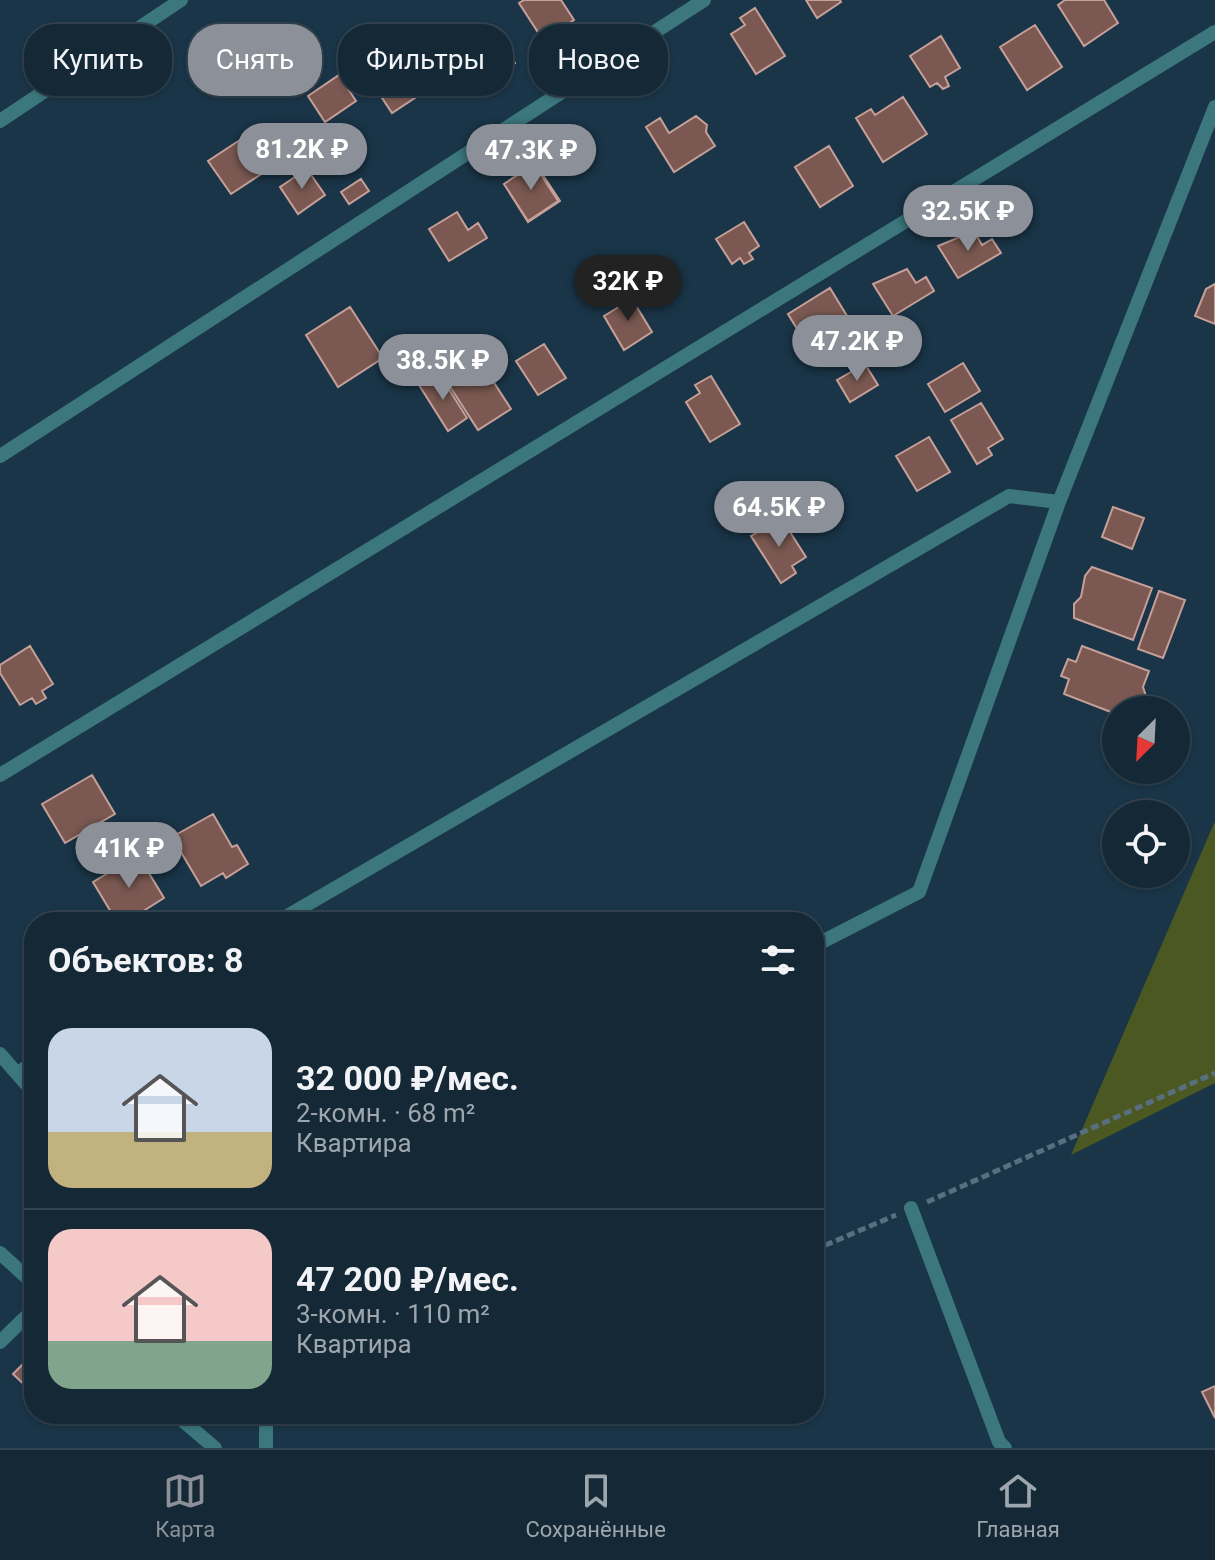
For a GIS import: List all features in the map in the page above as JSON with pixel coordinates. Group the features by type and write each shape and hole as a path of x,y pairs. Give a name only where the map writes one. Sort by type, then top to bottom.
{"lane":[{"path":"0,121 181,0"},
{"path":"0,456 704,0"},
{"path":"0,775 1213,36"},
{"path":"824,941 919,892 1059,502 1215,107"},
{"path":"294,912 1009,496 1059,502"},
{"path":"0,1054 24,1081"},
{"path":"17,1073 24,1069"},
{"path":"911,1208 999,1442 1005,1448"},
{"path":"0,1253 24,1275"},
{"path":"0,1342 24,1319"},
{"path":"187,1424 215,1448"},
{"path":"266,1424 266,1448"}],"path":[{"path":"824,1246 1215,1073"}],"green space":[{"path":"1215,821 1215,1083 1071,1155 1186,888 1190,888 1190,879"}],"building":[{"path":"524,0 561,0 574,20 568,24 533,24 519,3"},
{"path":"806,0 840,0 841,2 817,18"},
{"path":"1065,0 1104,0 1118,23 1084,46 1058,5"},
{"path":"755,8 785,56 756,74 731,34 745,25 740,18"},
{"path":"1035,25 1062,67 1027,90 1000,47"},
{"path":"941,36 960,68 945,77 949,86 943,89 937,83 930,87 910,56"},
{"path":"338,76 338,96 353,96 356,101 325,122 308,96 322,96 322,87"},
{"path":"381,96 418,96 392,113"},
{"path":"903,97 927,134 883,162 856,118 871,109 875,115"},
{"path":"696,116 707,125 706,132 715,146 674,172 646,127 660,118 669,133"},
{"path":"249,134 272,167 231,194 208,161"},
{"path":"829,146 853,186 820,207 795,167"},
{"path":"535,163 560,201 528,222 504,184"},
{"path":"534,164 558,201 528,221 504,184"},
{"path":"307,169 325,195 298,214 280,187"},
{"path":"361,179 369,191 349,204 341,192"},
{"path":"457,212 468,230 478,223 487,238 449,261 429,229"},
{"path":"744,222 759,246 749,253 753,259 744,264 740,258 732,264 716,239"},
{"path":"974,231 982,245 992,239 1001,253 958,278 938,246"},
{"path":"907,269 916,283 926,277 934,291 893,316 873,284"},
{"path":"1215,284 1215,324 1195,316 1206,289"},
{"path":"830,288 855,329 813,355 788,314"},
{"path":"623,298 626,302 632,299 652,332 624,350 604,316 617,308 615,303"},
{"path":"350,307 383,358 338,387 306,335"},
{"path":"544,344 566,378 538,395 516,361"},
{"path":"963,363 980,391 945,412 928,384"},
{"path":"482,364 511,409 478,430 449,385"},
{"path":"865,364 878,385 850,402 837,380"},
{"path":"438,372 467,418 448,431 419,385"},
{"path":"711,376 740,424 710,442 686,402 700,393 695,385"},
{"path":"981,403 1003,439 988,448 992,455 977,464 951,420"},
{"path":"929,437 950,472 917,491 896,456"},
{"path":"1113,507 1144,518 1132,549 1102,537"},
{"path":"781,518 806,557 792,566 796,573 781,583 751,536"},
{"path":"1092,567 1152,588 1133,640 1074,618 1074,604 1081,597 1085,576"},
{"path":"1159,591 1185,600 1163,658 1138,649"},
{"path":"30,646 53,684 42,691 46,698 36,704 32,698 20,705 0,673 0,665"},
{"path":"1082,646 1149,671 1143,687 1146,696 1102,696 1102,709 1064,694 1069,679 1061,676 1068,659 1076,662"},
{"path":"92,775 115,814 65,843 42,804"},
{"path":"213,814 232,847 237,845 248,864 226,878 223,873 201,886 172,837"},
{"path":"138,855 164,898 146,912 111,912 93,882"},
{"path":"24,1363 24,1384 13,1374"},
{"path":"1215,1386 1215,1418 1202,1392"}]}
